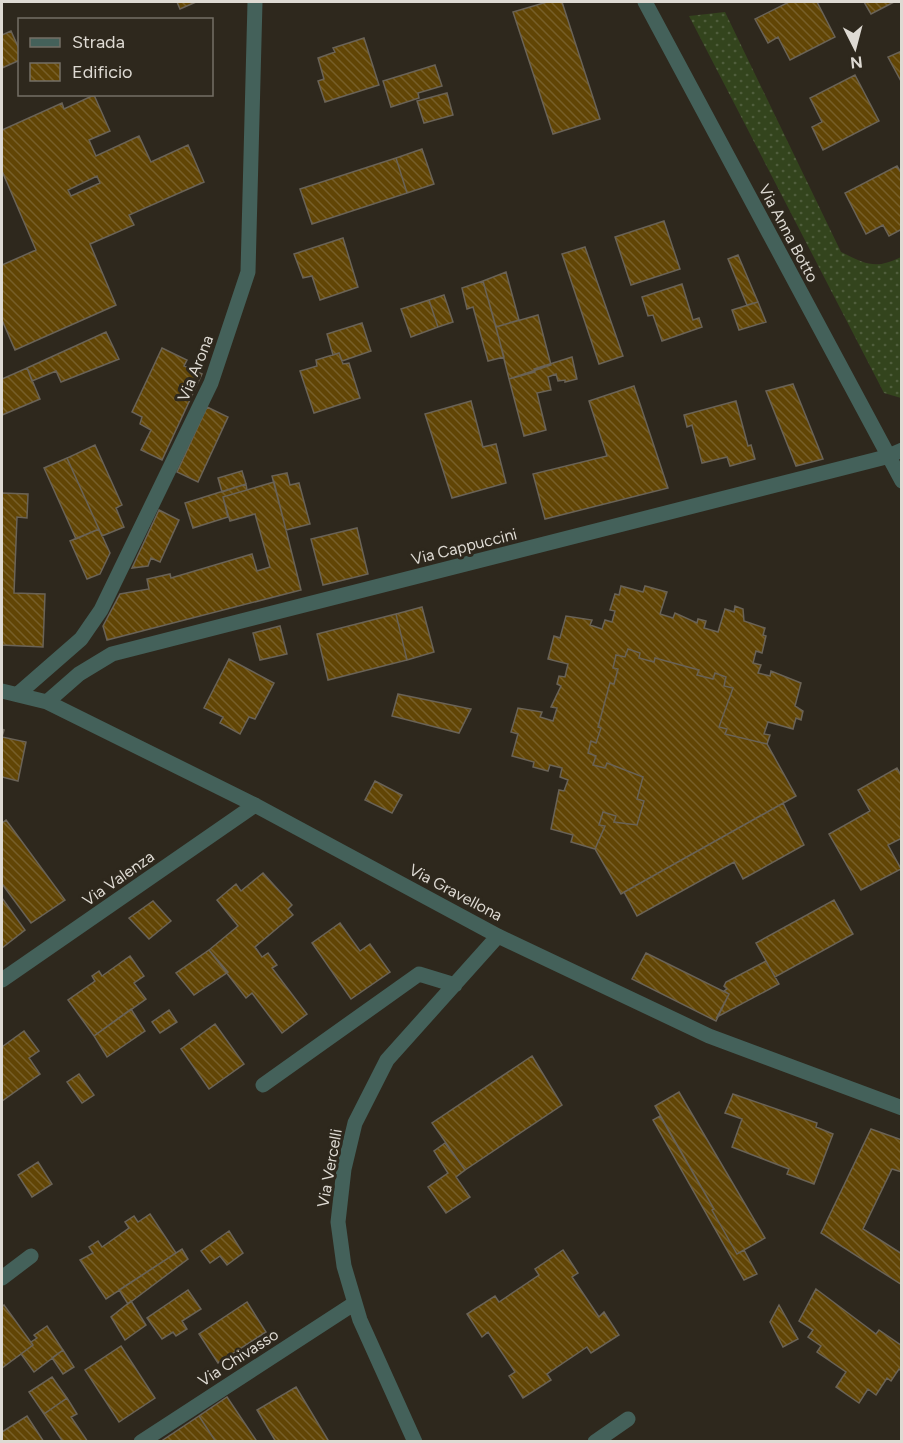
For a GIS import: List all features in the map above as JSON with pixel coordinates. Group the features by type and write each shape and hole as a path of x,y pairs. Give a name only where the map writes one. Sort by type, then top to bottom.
{"street":[{"name":"Via Arona","path":"18,694 81,639 101,610 211,383 248,272 255,2"},
{"name":"Via Anna Botto","path":"645,2 886,457 902,481"},
{"name":"Via Cappuccini","path":"47,702 79,674 111,654 886,457 902,450"},
{"name":"Via Gravellona","path":"2,691 47,702 255,805 498,936 709,1036 899,1105"},
{"name":"Via Valenza","path":"2,980 255,805"},
{"name":"Via Vercelli","path":"415,1442 355,1303 344,1266 338,1222 344,1169 355,1123 387,1060 498,936"},
{"path":"262,1085 419,974 454,984"},
{"path":"2,1278 31,1256"},
{"name":"Via Chivasso","path":"141,1442 355,1303"},
{"path":"595,1442 628,1419"}],"green space":[{"path":"725,12 841,252 871,264 884,263 901,257 901,398 884,393 689,16"}],"building":[{"path":"177,2 196,2 180,9"},
{"path":"547,2 562,2 600,119 553,134 513,12"},
{"path":"789,2 817,2 835,37 790,60 778,37 768,43 755,19"},
{"path":"864,2 894,2 871,14"},
{"path":"11,31 18,47 18,61 2,68 2,35"},
{"path":"364,38 379,85 325,102 318,81 324,79 318,58 335,52 333,48"},
{"path":"902,51 902,83 888,57"},
{"path":"435,65 442,86 418,93 419,98 391,107 383,81"},
{"path":"855,75 879,121 823,150 812,127 822,122 810,98"},
{"path":"447,93 453,115 424,123 417,101"},
{"path":"94,96 110,131 89,140 96,156 139,136 151,162 188,145 204,182 129,215 134,225 90,244 116,305 15,350 2,320 2,265 36,250 2,171 2,130 62,103 64,109","holes":["97,176 100,183 71,196 68,190"]},
{"path":"422,149 434,184 407,193 396,158"},
{"path":"396,158 407,193 312,224 300,189"},
{"path":"897,166 902,174 902,229 889,236 883,225 866,234 845,193"},
{"path":"664,221 680,269 631,285 615,237"},
{"path":"343,238 358,287 320,300 312,276 303,278 294,254"},
{"path":"585,247 623,356 599,364 562,254"},
{"path":"738,255 758,302 747,305 728,259"},
{"path":"506,272 519,320 496,327 483,281"},
{"path":"483,281 504,357 488,361 473,307 467,309 462,288"},
{"path":"682,284 693,320 699,318 702,327 662,341 653,315 648,316 642,297"},
{"path":"444,295 453,322 438,327 429,300"},
{"path":"429,300 438,327 411,337 401,309"},
{"path":"758,302 766,322 739,330 732,310"},
{"path":"538,315 551,365 509,379 496,327"},
{"path":"362,323 371,351 342,361 339,353 333,355 327,334"},
{"path":"106,332 119,359 61,382 56,371 32,381 27,368"},
{"path":"162,348 187,360 184,366 202,374 162,460 141,450 151,430 140,424 142,417 132,412"},
{"path":"339,353 343,364 349,363 360,398 314,413 300,371 317,366 316,360"},
{"path":"572,357 577,379 565,382 565,380 558,381 556,374 548,377 551,390 537,393 546,430 524,436 509,379 535,372 534,369"},
{"path":"27,368 40,399 2,415 2,379"},
{"path":"793,384 823,459 796,466 766,391"},
{"path":"634,386 668,488 545,519 533,474 607,456 589,401"},
{"path":"471,401 483,447 496,444 506,483 452,498 425,414"},
{"path":"736,401 748,446 751,445 755,459 730,466 727,457 702,463 692,425 687,427 684,415"},
{"path":"207,407 228,417 198,482 177,472"},
{"path":"95,445 122,505 116,508 124,527 102,536 67,458"},
{"path":"67,458 99,529 76,539 44,468"},
{"path":"242,471 246,484 222,492 218,478"},
{"path":"287,473 290,485 299,483 310,524 286,530 272,476"},
{"path":"274,482 301,590 107,640 103,626 120,594 149,589 147,579 170,574 171,578 252,554 257,571 270,567 255,514 230,521 223,497"},
{"path":"246,484 247,490 223,497 228,517 193,528 185,503"},
{"path":"2,493 28,494 27,518 17,517 14,593 45,594 43,647 2,645"},
{"path":"159,510 179,520 160,562 151,558 148,566 132,568"},
{"path":"357,528 368,574 323,585 311,539"},
{"path":"99,529 110,553 100,574 87,579 70,541"},
{"path":"621,586 643,592 645,586 667,592 660,614 673,618 675,613 697,623 698,619 706,621 704,628 718,632 725,609 734,612 735,606 743,609 744,621 765,628 763,635 766,636 762,653 756,651 753,663 761,665 758,673 770,676 771,671 801,683 795,706 803,711 801,720 796,718 793,729 768,722 764,734 770,735 767,744 725,734 727,729 719,727 733,688 724,686 726,677 715,673 713,679 697,675 699,670 655,658 654,662 639,658 640,653 628,649 625,657 616,655 613,668 618,669 614,684 610,683 598,727 601,728 596,743 591,741 588,753 596,756 593,765 605,768 607,763 643,777 637,799 644,801 637,825 614,822 616,816 603,812 599,825 605,826 595,849 571,842 573,835 551,829 559,790 564,791 568,780 560,777 562,768 550,765 548,771 533,767 534,762 512,756 518,734 511,732 518,708 542,712 540,717 553,721 557,708 551,707 561,686 557,684 559,676 565,677 568,664 548,659 554,636 560,638 566,616 592,620 590,625 602,629 605,620 612,622 615,611 610,610 615,594 619,595"},
{"path":"422,607 434,652 407,660 396,614"},
{"path":"396,614 407,660 328,680 317,634"},
{"path":"280,626 287,654 260,660 253,633"},
{"path":"628,649 640,653 639,658 654,662 655,658 699,670 697,675 713,679 715,673 726,677 724,686 733,688 719,727 727,729 725,734 767,744 796,796 621,894 595,849 605,826 599,825 603,812 616,816 614,822 637,825 644,801 637,799 643,777 607,763 605,768 593,765 596,756 588,753 591,741 596,743 601,728 598,727 610,683 614,684 618,669 613,668 616,655 625,657"},
{"path":"229,659 274,683 255,719 249,717 240,734 220,723 223,717 204,708"},
{"path":"398,694 471,709 459,733 392,716"},
{"path":"2,737 26,742 18,781 2,777"},
{"path":"897,768 902,777 902,838 888,845 901,869 861,890 829,834 870,811 858,790"},
{"path":"375,781 402,795 392,813 365,800"},
{"path":"783,803 804,845 743,879 734,862 637,916 624,892"},
{"path":"6,820 65,900 31,923 2,884 2,823"},
{"path":"263,873 292,905 288,909 293,915 255,947 262,957 268,953 277,965 272,968 307,1014 282,1033 252,993 246,998 209,950 238,926 217,900 236,884 241,891"},
{"path":"2,898 25,930 2,948"},
{"path":"834,900 853,934 775,977 756,943"},
{"path":"153,901 171,921 149,939 129,918"},
{"path":"340,923 360,951 370,944 390,972 351,999 312,943"},
{"path":"209,950 228,972 194,995 176,973"},
{"path":"646,953 729,994 716,1021 632,979"},
{"path":"130,956 144,976 134,983 146,999 94,1036 68,1000 95,981 92,976 99,971 102,976"},
{"path":"766,961 779,984 717,1017 729,994 724,991 727,989 724,986 726,982"},
{"path":"131,1009 145,1031 107,1057 94,1036"},
{"path":"169,1010 177,1022 160,1033 152,1022"},
{"path":"215,1024 244,1064 209,1089 181,1049"},
{"path":"24,1031 39,1051 29,1058 40,1074 2,1101 2,1047"},
{"path":"532,1056 562,1105 465,1170 432,1123"},
{"path":"79,1074 94,1095 82,1103 67,1082"},
{"path":"679,1092 765,1238 737,1254 655,1106"},
{"path":"733,1094 817,1123 816,1127 833,1134 814,1184 787,1174 789,1169 732,1147 742,1119 725,1113"},
{"path":"660,1116 714,1209 712,1210 737,1254 744,1250 757,1274 744,1280 653,1120"},
{"path":"871,1129 902,1140 902,1172 892,1169 863,1229 902,1254 902,1285 821,1233"},
{"path":"445,1143 465,1170 456,1177 470,1197 446,1213 428,1187 448,1173 434,1151"},
{"path":"38,1162 52,1184 32,1197 18,1175"},
{"path":"150,1214 176,1253 106,1299 80,1260 93,1253 89,1247 98,1241 102,1247 129,1228 125,1222 134,1216 138,1222"},
{"path":"229,1231 243,1253 227,1265 220,1256 210,1263 201,1251"},
{"path":"182,1249 188,1259 128,1304 119,1290"},
{"path":"563,1250 578,1273 572,1277 599,1317 604,1312 619,1335 591,1353 587,1347 547,1374 551,1380 523,1398 509,1376 515,1372 488,1332 482,1337 467,1314 495,1296 499,1302 539,1275 535,1269"},
{"path":"816,1289 876,1334 879,1330 902,1346 902,1371 899,1369 891,1381 887,1378 876,1395 868,1389 859,1403 836,1387 846,1372 817,1352 821,1346 808,1337 813,1330 799,1321"},
{"path":"188,1290 201,1309 182,1321 187,1329 176,1336 173,1332 162,1339 147,1318"},
{"path":"131,1301 146,1325 125,1340 111,1317"},
{"path":"247,1302 266,1332 218,1363 199,1334"},
{"path":"4,1305 33,1345 2,1368 2,1307"},
{"path":"779,1305 798,1339 783,1347 770,1322"},
{"path":"47,1326 63,1350 34,1372 21,1354 33,1345 31,1342 37,1338 34,1335"},
{"path":"121,1346 155,1398 119,1422 85,1370"},
{"path":"63,1350 74,1367 63,1374 52,1358"},
{"path":"52,1377 67,1398 44,1414 29,1392"},
{"path":"296,1387 328,1440 326,1442 276,1442 257,1410"},
{"path":"227,1397 256,1440 253,1442 216,1442 199,1416"},
{"path":"67,1398 77,1414 71,1417 88,1442 63,1442 44,1414"},
{"path":"27,1416 44,1442 2,1442 2,1432"},
{"path":"199,1416 216,1442 160,1442"}]}
